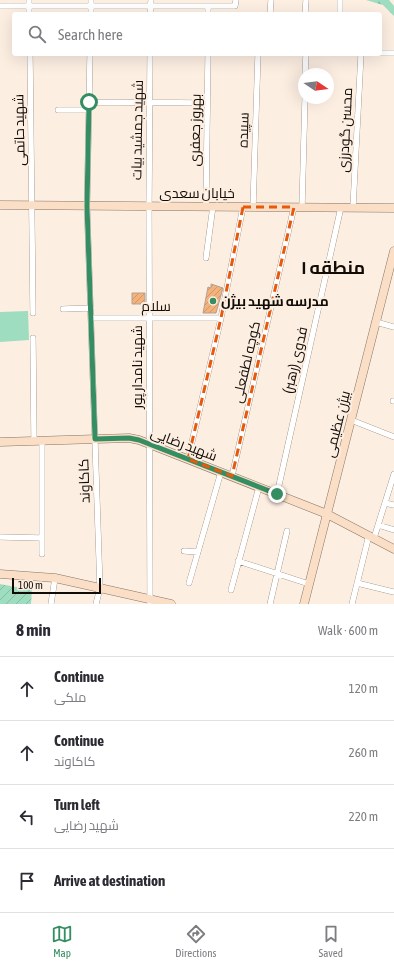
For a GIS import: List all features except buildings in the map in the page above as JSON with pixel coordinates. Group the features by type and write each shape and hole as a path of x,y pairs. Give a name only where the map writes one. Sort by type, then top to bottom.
{"main road":[{"name":"خیابان سعدی","path":"0,205 394,208"},
{"name":"بیژن عظیمی","path":"304,604 394,251"},
{"name":"شهید رضایی","path":"0,442 129,438 188,459 327,514 394,549"},
{"path":"0,574 54,578 100,588 150,602 171,604"}],"street":[{"path":"0,6 29,3 151,3 235,6 236,0"},
{"path":"270,12 271,0"},
{"path":"306,0 306,12"},
{"path":"340,0 340,12"},
{"path":"208,6 208,12"},
{"path":"382,53 394,53"},
{"name":"شهید حاتمی","path":"30,56 33,313"},
{"name":"کاکاوند","path":"90,56 87,206 100,588 96,604"},
{"name":"شهید جمشید بیات","path":"148,206 150,56"},
{"name":"بهروز جعفری","path":"206,258 209,206 207,103 208,56"},
{"name":"سپیده","path":"253,207 258,56"},
{"path":"305,68 306,56"},
{"name":"محسن گودرزی","path":"353,207 361,56"},
{"path":"89,102 207,103"},
{"name":"کوچه لطفعلی","path":"232,476 298,207 305,104"},
{"path":"58,110 89,110"},
{"name":"شهید نامدار پور","path":"148,206 150,602"},
{"path":"188,459 222,318 243,207"},
{"name":"فدوی (رهبر)","path":"277,494 342,207"},
{"path":"63,309 91,308"},
{"name":"سلام","path":"91,318 222,318"},
{"path":"376,322 394,326"},
{"path":"33,338 42,554"},
{"path":"351,420 394,437"},
{"path":"189,583 221,472"},
{"path":"352,604 371,537 378,524 394,474"},
{"path":"231,590 259,487"},
{"path":"385,502 394,505"},
{"path":"378,524 394,530"},
{"path":"270,604 287,531"},
{"path":"0,537 42,538"},
{"path":"184,551 198,552"},
{"path":"238,561 309,584"},
{"path":"51,604 54,578"},
{"path":"357,583 394,592"}],"highlighted area":[{"path":"243,207 294,207 232,476 188,459 221,318"}],"green space":[{"path":"366,0 389,0 394,6 394,16 383,5"},
{"path":"28,311 29,340 0,342 0,312"},
{"path":"0,584 32,590 31,604 0,604"}],"place":[{"name":"مدرسه شهید بیژن","path":"213,301"}],"district":[{"name":"منطقه ۱","path":"333,267"}],"route":[{"path":"89,102 87,206 95,439 129,438 139,440 277,494"}]}
